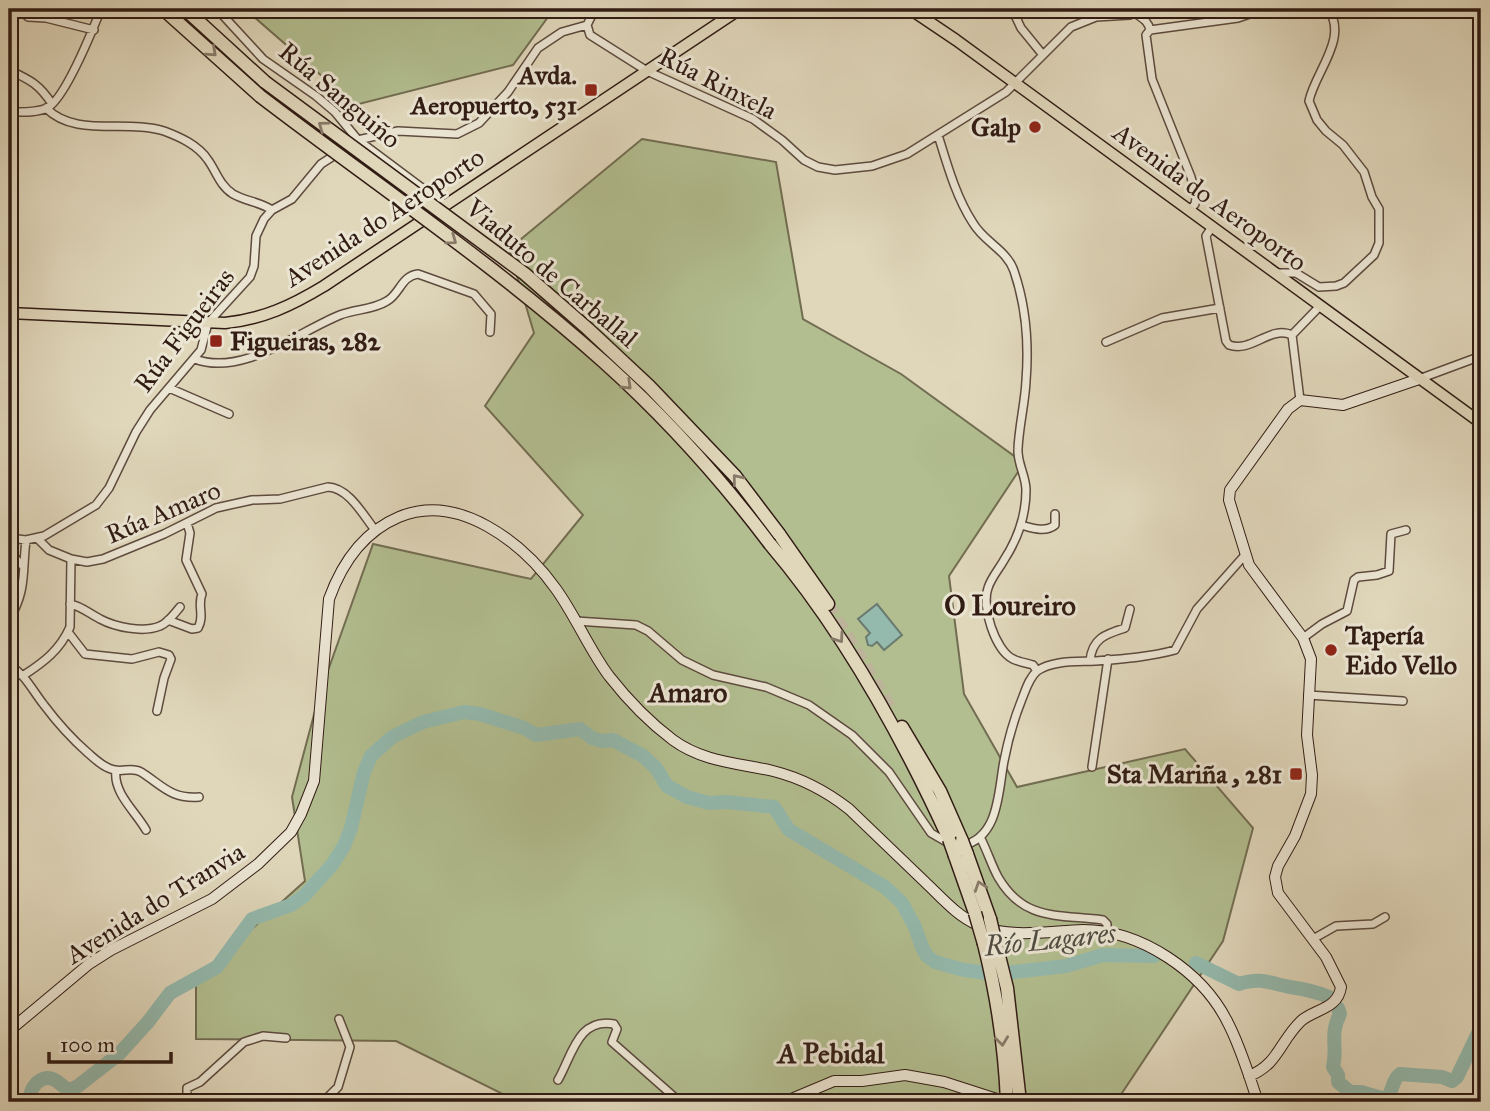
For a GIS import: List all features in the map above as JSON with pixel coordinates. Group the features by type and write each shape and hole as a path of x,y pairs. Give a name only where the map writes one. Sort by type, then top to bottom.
{"highway":[{"name":"Viaduto de Carballal","path":"163,9 260,96 514,286 605,363 662,418 774,539"},
{"name":"Viaduto de Carballal","path":"185,9 265,82 470,232 525,274 588,328 649,386 736,476 774,539"},
{"path":"774,539 828,604"},
{"path":"774,539 790,567 855,661 964,845 975,913 993,981 1006,1071 1006,1102"},
{"path":"891,708 940,791 964,845 990,919 1007,988 1020,1102"}],"main road":[{"name":"Avenida do Aeroporto","path":"9,313 208,323 244,321 289,307 740,9"},
{"name":"Avenida do Aeroporto","path":"910,9 1016,83 1481,423"},
{"path":"1249,1076 1265,1070 1299,1023 1332,1005 1340,993 1339,980 1278,893 1275,877 1311,794 1312,775 1307,735 1311,659 1303,638 1249,565 1229,499 1230,490 1288,409 1300,400 1343,405 1419,379"},
{"name":"Avenida do Tranvia","path":"9,1031 100,957 212,899 258,864 291,832 302,814 314,781 329,599 337,576 349,558 375,530 404,515 424,511 452,512 475,519 508,541 538,569 556,590 608,674 645,715 670,737 701,756 797,778 830,794 969,921 1010,933 1107,932 1123,935 1148,945 1174,961 1193,978 1227,1020 1257,1097"},
{"path":"784,1102 834,1081 862,1081 905,1075 944,1082 982,1099 1006,1102"},
{"path":"1246,1102 1257,1097"}],"street":[{"path":"20,9 28,17 46,18 94,30"},
{"path":"9,112 49,106 61,94 102,9"},
{"name":"Rúa Sanguiño","path":"217,9 263,59 335,112 359,140 445,205"},
{"path":"588,28 594,9"},
{"path":"1012,9 1021,28 1043,55"},
{"path":"1190,210 1196,198 1191,177 1152,79 1146,35 1150,30 1238,18 1264,9"},
{"path":"1275,273 1296,273 1319,287 1336,286 1344,283 1374,255 1379,243 1379,209 1364,173 1343,145 1317,120 1309,101 1334,42 1334,18 1328,9"},
{"path":"1135,11 1145,20 1150,30"},
{"name":"Rúa Rinxela","path":"588,28 590,36 646,71 753,119 782,140 794,154 818,167 835,170 872,166 907,155 1016,83 1071,27 1096,17 1123,17 1135,11"},
{"name":"Rúa Figueiras","path":"9,538 37,538 87,513 96,505 109,488 150,410 201,350 208,323 250,277 254,266 256,236 264,219 272,210 292,199 321,164 359,140 398,131 457,134 466,131 479,124 508,92 538,48 562,32 588,28"},
{"path":"9,70 35,82 55,118 98,126 143,127 177,137 200,151 220,181 233,194 272,210"},
{"path":"938,135 951,176 973,224 986,240 1008,258 1014,271 1025,316 1026,380 1018,452 1026,488 1021,525 1008,555 988,588 986,603 992,628 1002,649 1012,659 1033,665 1037,671"},
{"path":"9,232 12,226 11,212"},
{"path":"1212,227 1206,236 1226,341 1233,347 1246,346 1278,332 1292,335"},
{"path":"195,359 212,363 241,361 337,316 386,302 405,279 418,274 474,294 491,314 490,332"},
{"path":"1292,335 1320,306"},
{"path":"1106,342 1162,318 1220,308"},
{"path":"1292,335 1300,400"},
{"path":"1419,379 1481,356"},
{"path":"169,388 229,414"},
{"name":"Rúa Amaro","path":"71,559 87,562 103,559 204,513 231,504 280,499 336,487 344,491 375,530"},
{"path":"1021,525 1039,530 1051,529 1055,525 1055,514"},
{"path":"168,620 192,629 198,628 201,623 199,601 202,594 185,556 190,533 187,523"},
{"path":"1303,638 1347,611 1354,580 1389,571 1391,534 1406,530"},
{"path":"24,675 47,660 68,632 71,559 48,550 37,538"},
{"path":"9,620 18,605 24,586 26,540"},
{"path":"9,552 23,566"},
{"path":"576,621 636,625 648,631 682,660 702,670 766,687 809,705 852,735 889,772 931,833 956,846 964,845 990,826 1018,709 1028,682 1037,671 1059,663 1175,650 1197,610 1245,555"},
{"path":"70,604 108,623 122,627 150,628 162,626 180,607"},
{"path":"1090,661 1091,651 1104,635 1125,628 1130,609"},
{"path":"68,632 85,654 132,659 159,652 169,654 171,659 157,711"},
{"path":"1092,767 1108,659"},
{"path":"9,665 24,675 44,705 85,751 116,771 134,770 167,792 199,797"},
{"path":"1308,695 1403,701"},
{"path":"116,771 115,777 127,804 146,830"},
{"path":"964,845 998,876 1014,899 1037,912 1103,920 1107,924 1107,932"},
{"path":"1312,939 1329,928 1373,924 1385,917"},
{"path":"323,1102 338,1087 351,1047 339,1019"},
{"path":"558,1080 566,1067 570,1051 590,1027 600,1021 614,1024 617,1029 612,1042 680,1102"},
{"path":"187,1102 187,1088 200,1082 244,1042 263,1036 286,1038"},
{"path":"813,1088 818,1102"}],"green space":[{"path":"245,9 547,9 548,17 513,65 355,105"},
{"path":"642,139 776,162 803,319 901,374 1024,463 949,576 964,694 1017,787 1185,749 1253,828 1223,941 1116,1102 519,1102 396,1041 196,1039 196,979 305,881 292,797 319,696 373,544 531,579 583,515 485,406 534,333 509,249"}],"water":[{"path":"877,604 902,635 884,650 877,642 872,646 868,645 866,637 870,633 858,619"}],"waterway":[{"name":"Río Lagares","path":"30,1102 33,1087 45,1078 55,1080 70,1090 78,1086 119,1054 170,993 217,967 252,919 291,905 304,896 332,865 344,846 364,772 371,756 392,737 423,722 464,712 480,714 524,728 536,735 580,729 592,738 613,740 643,756 656,768 667,786 687,797 709,803 727,802 774,807 789,830 885,887 902,903 927,956 935,962 964,970 996,974 1066,966 1103,955 1154,956"},
{"name":"Río Lagares","path":"1196,963 1239,984 1265,981 1310,990 1329,997"},
{"name":"Río Lagares","path":"1338,1008 1340,1014 1334,1034 1333,1067 1338,1075 1338,1082 1350,1092 1361,1092 1385,1099 1400,1074 1442,1077 1452,1081 1457,1077 1481,1027"}],"tunnel":[{"path":"828,604 891,708"}],"place":[{"name":"Avda. Aeropuerto, 531","path":"591,90"},
{"name":"Galp","path":"1035,127"},
{"name":"Figueiras, 282","path":"216,341"},
{"name":"Tapería Eido Vello","path":"1331,650"},
{"name":"Sta Mariña , 281","path":"1296,774"}],"district":[{"name":"O Loureiro","path":"1010,605"},
{"name":"Amaro","path":"688,692"},
{"name":"A Pebidal","path":"831,1053"}]}
